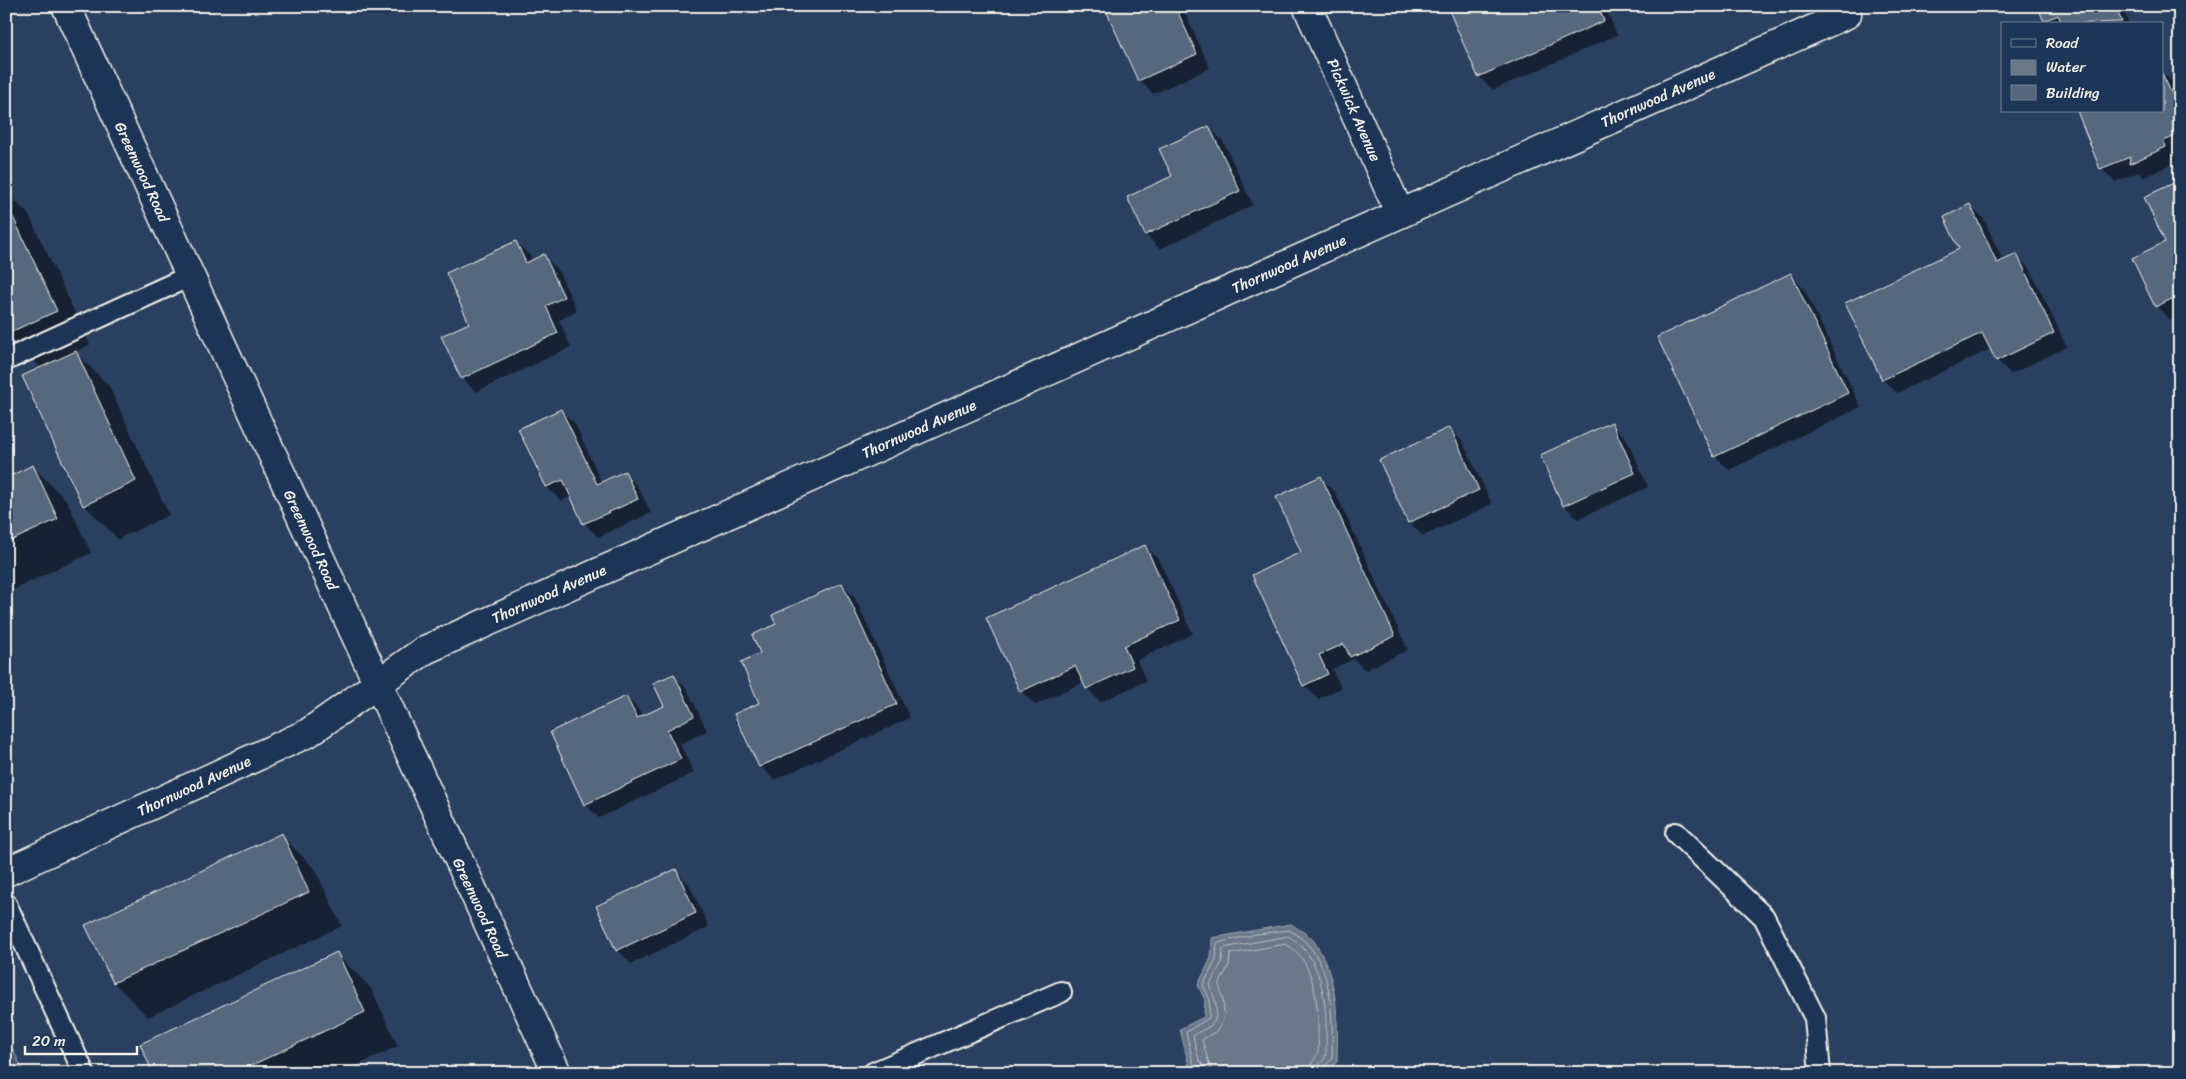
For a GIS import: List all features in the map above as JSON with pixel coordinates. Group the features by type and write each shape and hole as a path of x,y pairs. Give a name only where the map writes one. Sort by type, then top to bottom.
{"street":[{"name":"Greenwood Road","path":"66,6 557,1073"},
{"name":"Pickwick Avenue","path":"1307,6 1400,214"},
{"name":"Thornwood Avenue","path":"6,872 308,733 425,650 1847,14"}],"lane":[{"path":"6,360 190,276"},
{"path":"1676,833 1764,917 1815,1018 1820,1073"},
{"path":"6,904 84,1073"},
{"path":"873,1073 1061,992"}],"shaded area":[{"path":"6,1035 24,1073 6,1073"}],"water":[{"path":"1291,924 1313,940 1322,954 1328,969 1337,1015 1337,1062 1325,1073 1195,1073 1189,1066 1180,1029 1204,1017 1205,1000 1198,985 1211,958 1212,938"}],"building":[{"path":"1104,6 1175,6 1197,54 1138,81"},
{"path":"1447,6 1598,6 1604,21 1478,77"},
{"path":"2037,6 2115,6 2122,22 2061,22 2058,15 2044,21"},
{"path":"2164,77 2180,111 2180,134 2164,141 2166,147 2129,164 2130,157 2100,169 2077,112 2164,112"},
{"path":"1209,126 1240,191 1145,235 1127,197 1172,176 1159,149"},
{"path":"2180,180 2180,295 2155,307 2132,258 2165,242 2144,197"},
{"path":"6,202 57,311 6,334"},
{"path":"1970,204 1997,263 2017,254 2054,333 1996,361 1982,333 1882,380 1845,303 1959,249 1944,217"},
{"path":"516,241 526,263 544,254 564,297 546,306 558,333 461,379 441,336 469,323 446,273"},
{"path":"1791,273 1848,393 1714,457 1657,337"},
{"path":"76,351 136,481 83,506 22,376"},
{"path":"561,409 597,484 625,471 638,499 583,524 563,480 546,487 518,429"},
{"path":"1612,422 1635,473 1563,506 1540,455"},
{"path":"1450,427 1479,490 1408,523 1379,460"},
{"path":"33,465 58,519 6,543 6,478"},
{"path":"1321,476 1395,636 1350,657 1344,644 1319,655 1328,674 1303,686 1252,575 1301,552 1276,497"},
{"path":"1145,545 1180,620 1124,646 1133,667 1086,689 1075,666 1020,692 986,618"},
{"path":"842,583 897,704 759,767 734,714 759,703 741,662 760,653 752,635 776,624 772,615"},
{"path":"674,674 694,716 667,730 681,759 584,805 550,732 626,696 637,718 664,706 653,683"},
{"path":"282,833 309,892 113,983 85,925"},
{"path":"676,869 696,913 616,951 596,906"},
{"path":"337,952 365,1012 235,1073 153,1073 140,1044"}]}
